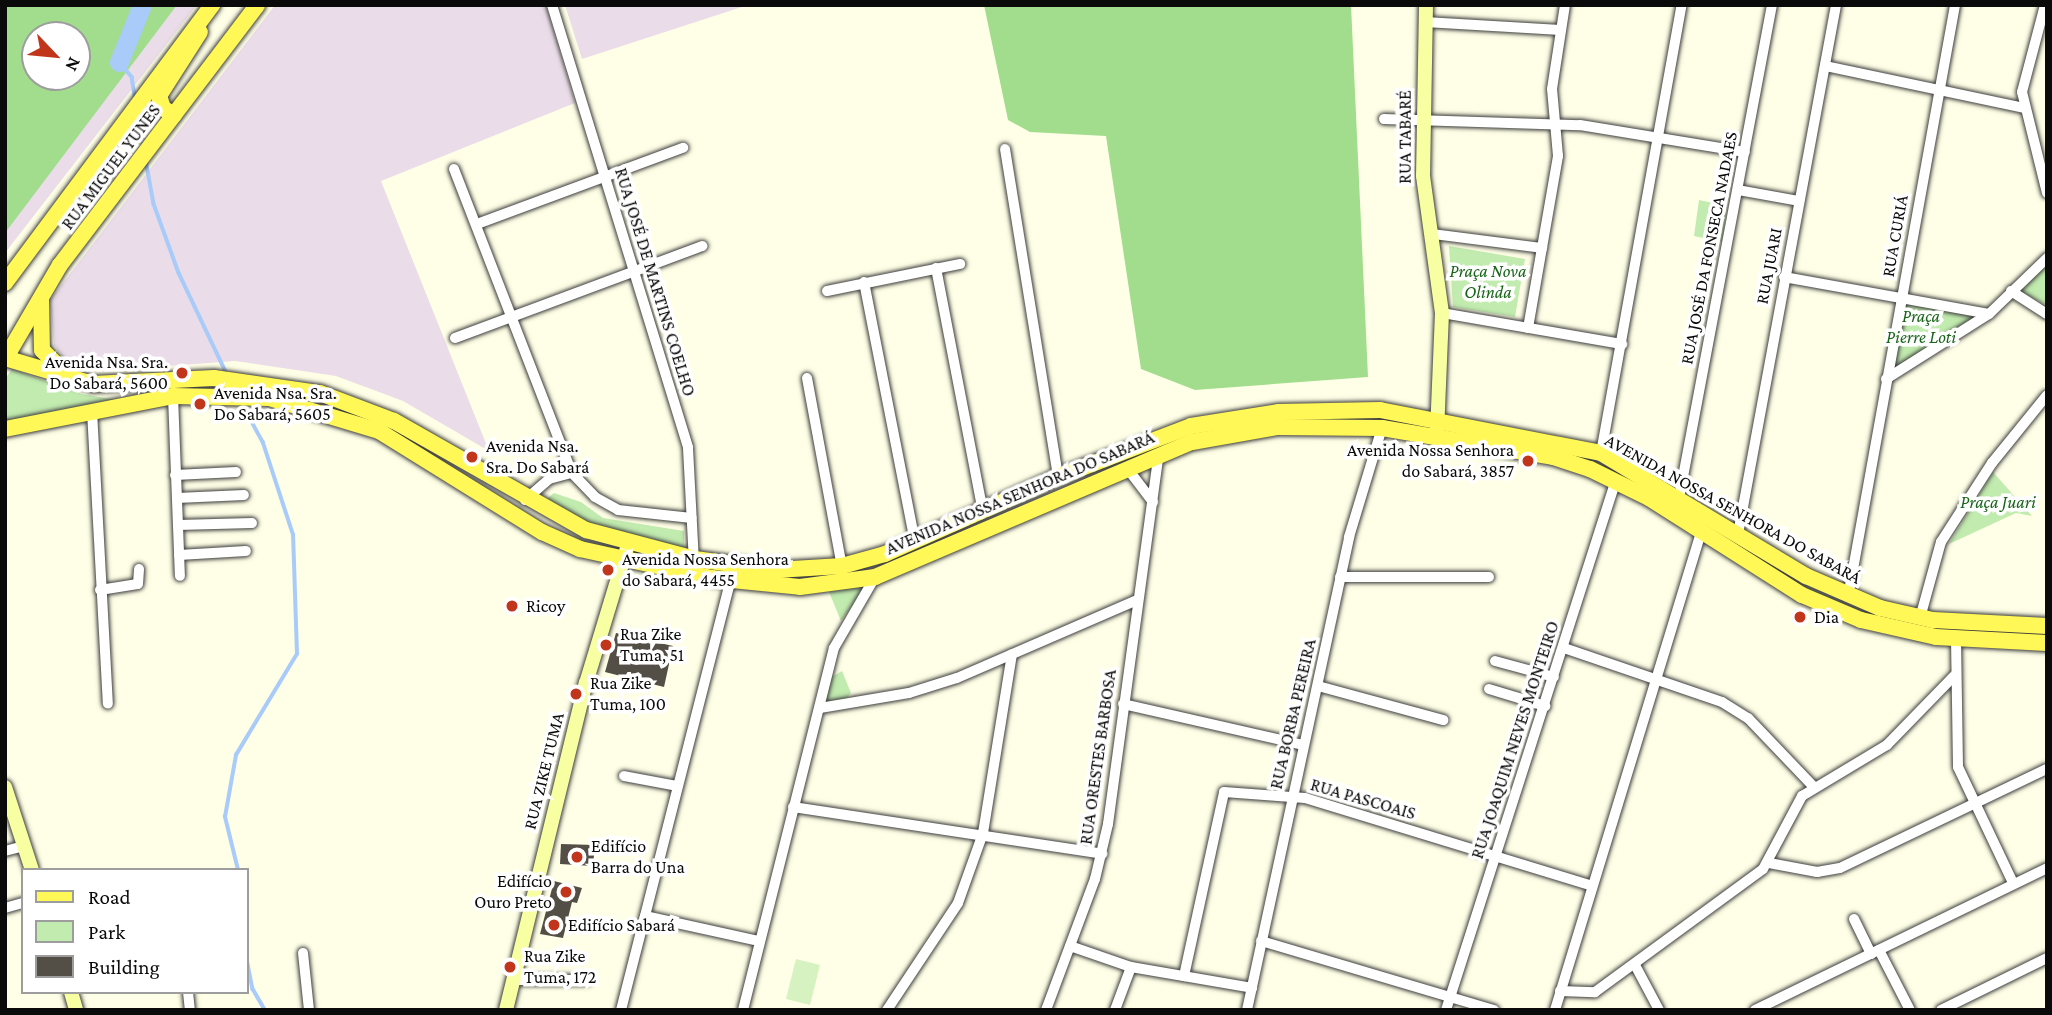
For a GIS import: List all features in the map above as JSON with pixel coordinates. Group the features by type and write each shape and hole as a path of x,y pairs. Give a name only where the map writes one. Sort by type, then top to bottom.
{"main road":[{"name":"RUA MIGUEL YUNES","path":"5,358 42,292 257,5"},
{"name":"RUA MIGUEL YUNES","path":"5,283 210,8"},
{"path":"174,116 159,96 191,52 210,8"},
{"path":"42,292 42,350 74,380"},
{"name":"AVENIDA NOSSA SENHORA DO SABARÁ","path":"5,358 74,380 110,386 214,378 320,393 394,421 525,500 628,545 694,566 730,581 800,587 875,576 1159,453 1225,434 1278,427 1382,428 1553,457 1616,480 1701,533 1844,614 1956,639 2047,643"},
{"name":"AVENIDA NOSSA SENHORA DO SABARÁ","path":"5,429 173,396 269,398 343,417 407,445 542,532 622,561 776,570 842,566 915,543 1058,477 1141,443 1230,418 1329,409 1437,418 1601,453 1848,597 1920,618 2047,626"},
{"path":"2029,625 2029,642"}],"street":[{"name":"RUA JOSÉ DE MARTINS COELHO","path":"552,5 688,448 694,566"},
{"name":"RUA TABARÉ","path":"1426,5 1423,176 1442,313 1437,436"},
{"path":"1528,328 1558,156 1552,89 1565,5"},
{"path":"1601,453 1682,5"},
{"name":"RUA JOSÉ DA FONSECA NADAES","path":"1679,498 1772,5"},
{"name":"RUA JUARI","path":"1738,534 1836,5"},
{"name":"RUA CURIÁ","path":"1848,597 1955,5"},
{"path":"2045,5 2024,72 2024,108 2047,193"},
{"path":"1426,22 1560,30"},
{"path":"1825,66 2024,108"},
{"path":"1384,119 1555,125 1745,152"},
{"path":"477,224 683,148"},
{"path":"1005,149 1058,477"},
{"path":"454,169 572,473 595,497 618,510 692,518"},
{"path":"1738,190 1799,201"},
{"path":"1433,234 1542,248"},
{"path":"455,338 631,268 702,246"},
{"path":"1886,379 1989,314 2047,258"},
{"path":"827,291 960,264"},
{"path":"936,268 983,512"},
{"path":"1784,277 1989,314"},
{"path":"864,282 915,543"},
{"path":"2011,291 2047,314"},
{"path":"1442,313 1622,344"},
{"path":"807,378 842,566"},
{"path":"1920,618 1941,542 1992,463 2047,395"},
{"path":"173,396 180,576"},
{"path":"92,411 108,704"},
{"name":"RUA BORBA PEREIRA","path":"1247,1010 1340,577 1382,428"},
{"name":"RUA ORESTES BARBOSA","path":"1046,1010 1102,854 1159,453"},
{"path":"1127,468 1153,502"},
{"path":"176,475 236,472"},
{"path":"525,500 549,478 572,473"},
{"name":"RUA JOAQUIM NEVES MONTEIRO","path":"1447,1010 1616,480"},
{"path":"177,498 244,495"},
{"path":"178,524 252,523"},
{"path":"1555,1010 1701,533"},
{"name":"RUA ZIKE TUMA","path":"506,1010 628,545"},
{"path":"179,555 246,551"},
{"path":"100,590 138,583 139,569"},
{"path":"743,1010 834,648 875,576"},
{"path":"1340,577 1489,577"},
{"path":"621,1010 730,581"},
{"path":"820,708 909,693 1012,654 1137,600"},
{"path":"1956,639 1956,759 2013,883"},
{"path":"1564,648 1709,696 1748,718 1815,787"},
{"path":"887,1010 945,930 983,833 1012,654"},
{"path":"1495,661 1554,677"},
{"path":"1560,991 1595,992 1635,965 1769,863 1790,811 1815,787 1887,745 1954,676"},
{"path":"1318,686 1443,720"},
{"path":"1489,689 1545,706"},
{"path":"1123,704 1303,745"},
{"path":"1769,863 1830,872 2047,769"},
{"path":"624,776 677,786"},
{"path":"5,787 31,868"},
{"name":"RUA PASCOAIS","path":"1184,976 1220,795 1305,798 1592,886"},
{"path":"793,807 983,833 1102,854"},
{"path":"5,852 24,846"},
{"path":"1755,1010 2047,867"},
{"path":"645,916 759,941"},
{"path":"1854,919 1910,1010"},
{"path":"1261,940 1494,1010"},
{"path":"1070,946 1131,967 1252,988"},
{"path":"303,953 309,1010"},
{"path":"1941,1010 2047,958"},
{"path":"1635,965 1659,1010"},
{"path":"1115,1010 1131,967"},
{"path":"513,980 587,980"}],"shaded area":[{"path":"5,5 197,5 5,253"},
{"path":"275,5 546,5 575,103 381,181 489,451 403,401 336,376 235,361 100,371 64,358 54,345 50,300"},
{"path":"565,5 748,5 582,59"}],"green space":[{"path":"5,5 177,5 5,233"},
{"path":"984,5 1351,5 1368,377 1195,390 1141,369 1106,136 1030,132 1008,120"},
{"path":"1699,200 1727,206 1722,242 1694,236"},
{"name":"Praça Nova Olinda","path":"1449,246 1525,259 1515,317 1453,307"},
{"path":"2047,264 2047,305 2017,290"},
{"name":"Praça Pierre Loti","path":"1904,302 1978,317 1893,371"},
{"path":"12,369 82,394 117,400 5,421 5,379"},
{"name":"Praça Juari","path":"1993,472 2032,516 2016,513 1949,544"},
{"path":"554,493 581,502 603,518 684,531 684,553 615,537 543,502"},
{"path":"866,585 854,603 841,621 829,592"},
{"path":"842,671 851,693 841,704 823,703 828,679"},
{"path":"796,959 820,965 810,1005 786,999"}],"building":[{"path":"616,633 673,646 664,687 605,672"},
{"name":"Edifício Barra do Una","path":"561,844 595,845 593,866 560,864"},
{"path":"554,881 582,888 577,903 572,902 563,938 540,934"}],"waterway":[{"path":"119,62 142,5"},
{"path":"119,62 132,77 135,97"},
{"path":"138,115 144,145"},
{"path":"146,160 154,204 179,273 227,374"},
{"path":"238,868 225,817 236,755 297,654 293,535 263,443 241,403"},
{"path":"248,964 253,989 265,1010"}],"place":[{"name":"Avenida Nsa. Sra. Do Sabará, 5600","path":"182,373"},
{"name":"Avenida Nsa. Sra. Do Sabará, 5605","path":"200,404"},
{"name":"Avenida Nsa. Sra. Do Sabará","path":"472,457"},
{"name":"Avenida Nossa Senhora do Sabará, 3857","path":"1528,461"},
{"name":"Avenida Nossa Senhora do Sabará, 4455","path":"608,570"},
{"name":"Ricoy","path":"512,606"},
{"name":"Dia","path":"1800,617"},
{"name":"Rua Zike Tuma, 51","path":"606,645"},
{"name":"Rua Zike Tuma, 100","path":"576,694"},
{"name":"Edifício Barra do Una","path":"577,857"},
{"name":"Edifício Ouro Preto","path":"566,892"},
{"name":"Edifício Sabará","path":"554,925"},
{"name":"Rua Zike Tuma, 172","path":"510,967"}]}
